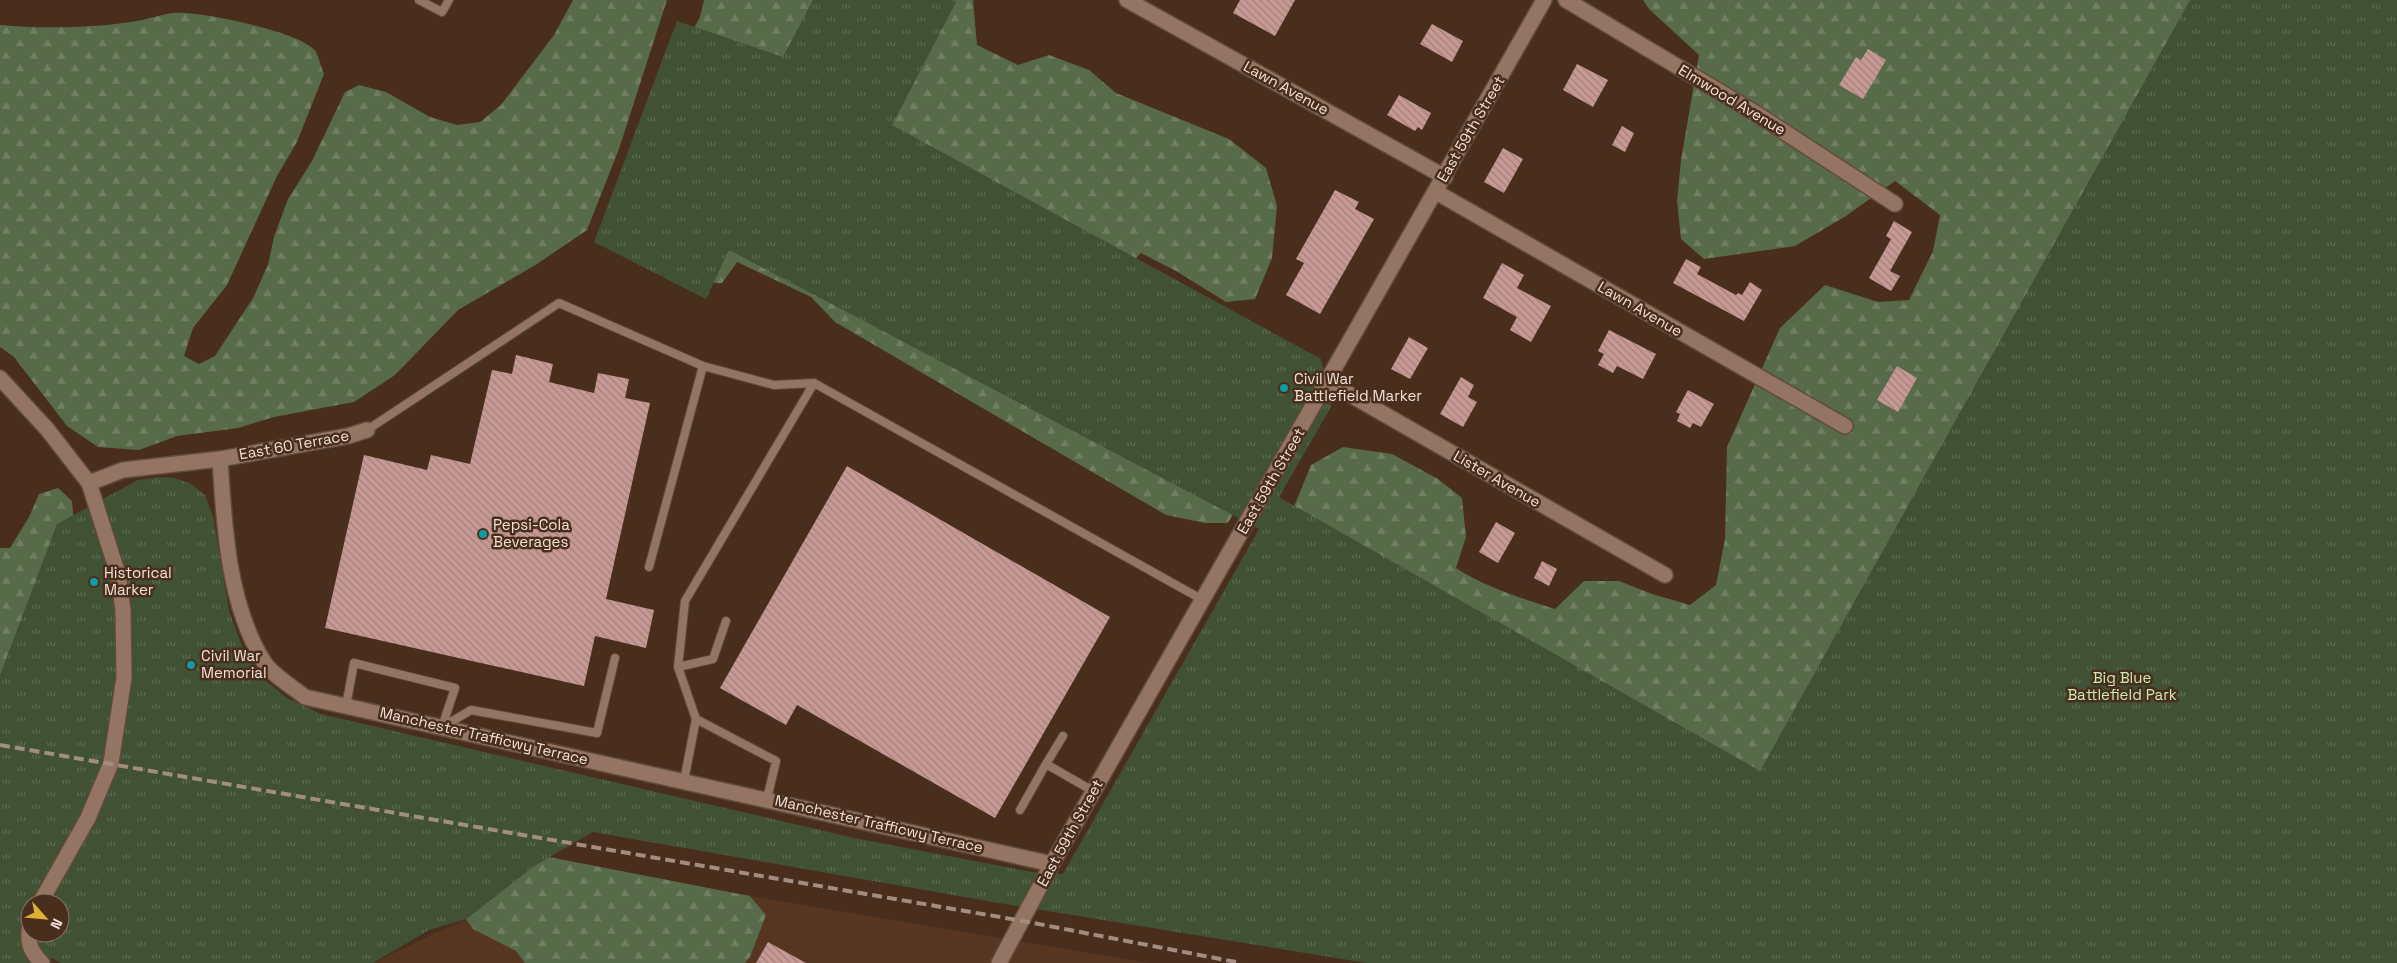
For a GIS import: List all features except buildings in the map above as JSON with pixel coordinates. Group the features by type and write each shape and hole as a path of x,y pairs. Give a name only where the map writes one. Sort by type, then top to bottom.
{"street":[{"name":"Lawn Avenue","path":"1127,0 1445,177"},
{"name":"East 59th Street","path":"999,963 1093,791 1445,177 1544,0"},
{"name":"Elmwood Avenue","path":"1566,0 1758,114 1895,204"},
{"name":"Lawn Avenue","path":"1436,192 1845,426"},
{"path":"0,378 47,429 89,483 118,574 123,610 124,678 111,763 88,818 46,893"},
{"name":"Lister Avenue","path":"1328,382 1666,575"},
{"name":"East 60 Terrace","path":"220,459 348,436 367,430"},
{"path":"89,483 123,470 220,459"},
{"name":"Manchester Trafficwy Terrace","path":"220,459 224,528 239,608 265,664 305,696 1052,864"},
{"path":"28,943 31,952 42,963"}],"lane":[{"path":"419,0 442,12 449,0"},
{"path":"367,430 559,303 702,366 774,385 814,383 1203,600"},
{"path":"649,567 702,366"},
{"path":"684,781 696,719 678,667 685,600 814,383"},
{"path":"678,667 713,659 726,621"},
{"path":"442,727 471,710 598,733 615,658"},
{"path":"346,706 354,663 455,688 442,727"},
{"path":"696,719 776,761 767,799"},
{"path":"1020,810 1063,736"},
{"path":"1046,764 1093,791"}],"shaded area":[{"path":"750,896 1149,963 739,963 766,915"},
{"path":"466,919 516,951 525,963 377,963 381,959"}],"green space":[{"path":"573,0 667,0 619,149 587,230 537,264 458,310 395,375 354,402 274,417 238,428 177,436 139,450 98,447 67,426 14,357 0,347 0,25 86,26 137,21 174,13 187,13 226,19 272,30 307,44 316,52 324,74 297,142 277,176 227,285 193,328 184,356 199,364 215,356 253,298 268,265 274,237 288,199 312,161 345,92 359,85 386,92 430,117 457,125 480,122 501,105 554,35"},
{"path":"704,0 973,0 977,45 1018,65 1049,55 1089,70 1116,93 1229,139 1266,168 1277,206 1272,258 1255,299 1226,302 1176,271 1141,253 1104,289 1274,445 1228,523 1205,523 1166,515 835,322 811,297 737,262 722,283 692,283 663,87 700,17"},
{"name":"Big Blue Battlefield Park","path":"813,0 952,0 956,2 892,125 1321,359 1331,407 1279,497 1760,771 2190,0 2397,0 2397,963 1367,963 993,902 593,832 534,866 466,919 429,930 373,963 61,963 52,958 49,963 0,963 0,675 57,524 138,480 159,477 175,478 191,484 205,495 213,516 229,611 242,646 264,679 287,698 321,714 854,838 1032,872 1063,874 1259,529 729,250 706,299 594,242 677,21 783,57"},
{"path":"1643,0 2397,0 2397,963 1092,838 1293,509 1311,465 1343,447 1392,454 1438,479 1462,498 1466,537 1456,568 1504,592 1555,609 1584,581 1619,581 1652,594 1690,605 1716,585 1725,539 1727,447 1780,328 1825,285 1878,302 1909,300 1933,251 1940,215 1895,181 1846,216 1795,246 1704,259 1681,239 1677,201 1681,160 1699,55 1649,9"},
{"path":"58,488 72,501 75,535 0,704 0,548 10,548 29,517 39,494"},
{"path":"549,857 750,896 766,915 750,957 745,963 525,963 516,951 473,929 466,919 534,866"}],"railway":[{"path":"0,745 1023,921 1241,963"}],"place":[{"name":"Civil War Battlefield Marker","path":"1284,388"},
{"name":"Pepsi-Cola Beverages","path":"483,534"},
{"name":"Historical Marker","path":"94,582"},
{"name":"Civil War Memorial","path":"191,665"}]}
